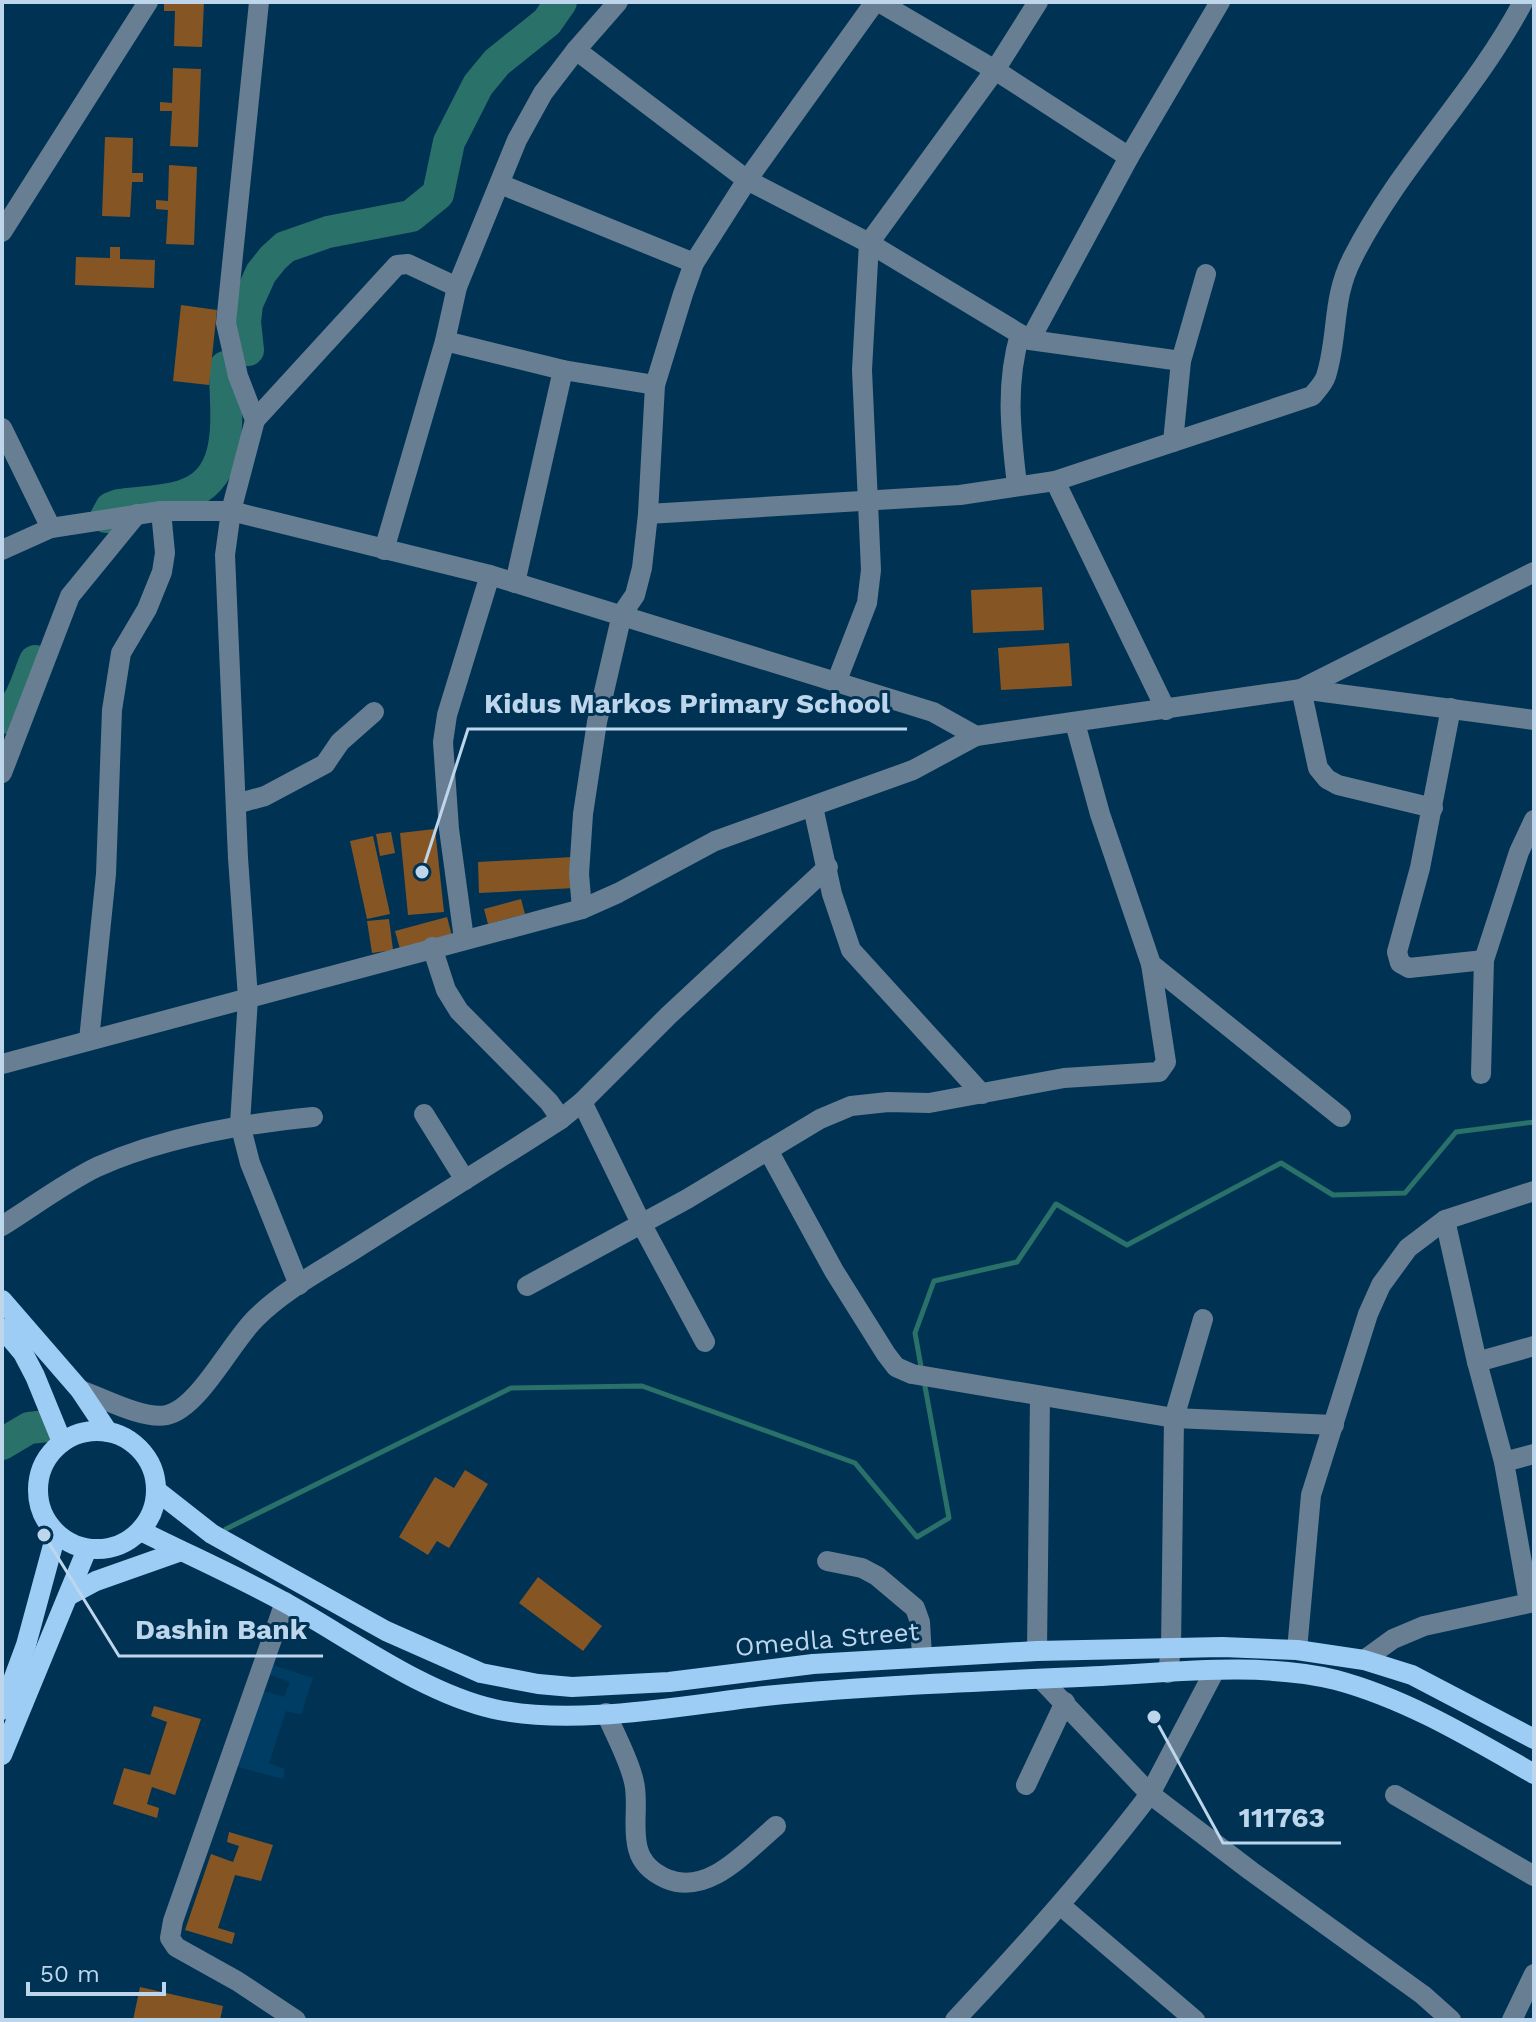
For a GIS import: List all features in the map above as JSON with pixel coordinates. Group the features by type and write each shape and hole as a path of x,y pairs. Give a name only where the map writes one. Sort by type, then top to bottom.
{"main road":[{"path":"2,1300 80,1390 108,1432"},
{"path":"2,1328 23,1353 62,1442"},
{"path":"84,1432 108,1432 124,1437 148,1460 155,1475 155,1506 141,1531 126,1543 107,1549 87,1549 71,1544 56,1534 44,1517 38,1497 39,1476 48,1457 62,1442 84,1432"},
{"name":"Omedla Street","path":"157,1491 212,1534 386,1631 481,1673 538,1684 602,1686 669,1682 813,1664 922,1656 1171,1648 1297,1650 1364,1660 1412,1675 1534,1739"},
{"name":"Omedla Street","path":"141,1531 285,1602 370,1654 467,1701 497,1710 549,1715 606,1713 894,1685 1168,1673 1295,1674 1331,1679 1411,1707 1534,1774"},
{"path":"2,1710 26,1645 56,1534"},
{"path":"2,1755 87,1549"},
{"path":"68,1596 96,1581 181,1551"},
{"path":"602,1686 606,1713"}],"street":[{"path":"2,232 148,2"},
{"path":"255,420 238,376 226,323 259,2"},
{"path":"384,550 445,341 457,287 517,140 543,93 618,2"},
{"path":"582,909 579,874 583,814 597,722 622,614 635,595 642,568 655,385 694,263 747,180 877,2 995,70 1129,157"},
{"path":"836,683 867,603 871,570 862,370 869,243 995,70 1038,2"},
{"path":"1017,485 1010,424 1010,378 1025,337 1220,2"},
{"path":"648,514 960,495 1055,481 1312,396 1326,379 1337,298 1352,258 1381,209 1486,66 1523,2"},
{"path":"576,50 747,180 869,243 1025,337 1181,361"},
{"path":"500,184 694,263"},
{"path":"299,1285 250,1163 240,1124 248,998 225,555 231,511 255,420 397,265 408,264 457,287"},
{"path":"1173,442 1181,361 1206,274"},
{"path":"445,341 563,370 655,385"},
{"path":"515,583 563,370"},
{"path":"2,428 51,528"},
{"path":"1055,481 1166,710"},
{"path":"89,1040 106,874 112,710 121,653 147,609 162,572 165,553 161,511"},
{"path":"2,550 51,528 161,511 231,511 490,575 622,614 933,712 976,736"},
{"path":"2,773 70,596 137,514"},
{"path":"1301,689 1534,572"},
{"path":"464,939 449,829 443,742 447,715 490,575"},
{"path":"1301,689 1318,768 1327,779 1338,785 1433,808"},
{"path":"2,1064 582,909 715,841 913,770 976,736 1301,689 1534,720"},
{"path":"1451,708 1420,868 1397,952 1400,963 1409,968 1484,960"},
{"path":"236,804 265,796 325,764 340,742 374,712"},
{"path":"527,1286 642,1225 820,1119 851,1106 888,1102 929,1103 1064,1078 1159,1072 1166,1062 1151,964 1100,814 1075,723"},
{"path":"813,807 832,894 851,950 982,1094"},
{"path":"1481,1074 1484,960 1519,852 1534,820"},
{"path":"80,1390 147,1415 168,1415 185,1406 202,1389 228,1350 257,1317 299,1285 561,1119 582,1102 680,1005 828,867"},
{"path":"432,947 446,990 459,1011 549,1102 561,1119"},
{"path":"1151,964 1341,1117"},
{"path":"582,1102 642,1225 705,1342"},
{"path":"424,1114 465,1180"},
{"path":"2,1226 94,1169 135,1152 240,1124 313,1117"},
{"path":"768,1150 834,1271 896,1367 912,1374 1174,1418 1334,1425"},
{"path":"1297,1650 1311,1495 1368,1314 1381,1285 1408,1248 1445,1220 1534,1191"},
{"path":"1364,1660 1393,1639 1424,1626 1531,1602 1504,1462 1477,1362 1445,1220"},
{"path":"1168,1673 1171,1648 1174,1418 1203,1319"},
{"path":"1477,1362 1534,1346"},
{"path":"1037,1651 1040,1396"},
{"path":"1504,1462 1534,1454"},
{"path":"827,1561 862,1568 877,1576 915,1608 920,1622 922,1656"},
{"path":"285,1602 212,1807 170,1938 176,1947 237,1981 296,2020"},
{"path":"955,2020 1106,1852 1150,1794 1214,1672"},
{"path":"1041,1679 1150,1794 1413,1988 1451,2020"},
{"path":"1026,1785 1065,1702"},
{"path":"606,1713 634,1781 637,1847 643,1863 658,1876 676,1883 697,1882 718,1874 776,1826"},
{"path":"1395,1795 1534,1876"},
{"path":"1060,1905 1195,2020"},
{"path":"1512,2020 1534,1974"}],"shaded area":[{"path":"273,1665 313,1678 301,1715 286,1711 269,1763 285,1769 283,1779 235,1766 261,1690 284,1697 290,1682 270,1675"}],"building":[{"path":"164,2 204,2 202,47 174,46 175,11 164,11"},
{"path":"173,68 201,69 198,147 170,146 172,111 160,111 160,102 172,103"},
{"path":"105,137 133,138 132,173 143,173 143,182 132,182 130,217 102,216"},
{"path":"169,165 197,167 194,245 166,244 168,210 156,209 156,200 168,201"},
{"path":"110,247 120,247 120,259 155,260 154,288 75,285 76,257 110,258"},
{"path":"181,305 217,310 209,385 173,381"},
{"path":"1042,587 1044,630 973,633 971,590"},
{"path":"1069,643 1072,686 1001,690 998,648"},
{"path":"435,829 444,912 408,915 400,833"},
{"path":"391,832 395,853 380,856 376,834"},
{"path":"373,836 390,914 367,919 350,841"},
{"path":"573,857 575,888 479,893 478,862"},
{"path":"521,899 525,914 488,924 484,909"},
{"path":"447,917 452,936 400,949 395,931"},
{"path":"389,919 393,950 372,953 367,921"},
{"path":"465,1470 488,1484 449,1548 437,1541 428,1555 399,1537 435,1477 454,1488"},
{"path":"538,1577 602,1626 583,1651 519,1603"},
{"path":"154,1706 201,1719 175,1795 152,1787 147,1804 159,1808 157,1818 113,1804 124,1768 150,1775 167,1722 151,1716"},
{"path":"229,1832 273,1845 261,1881 235,1875 218,1928 235,1933 232,1944 185,1930 211,1854 233,1862 239,1846 227,1842"},
{"path":"140,1987 223,2006 220,2020 133,2020"}],"waterway":[{"path":"248,350 247,304 261,273 273,258 285,247 328,232 411,216 438,194 449,142 478,85 497,62 547,22 561,2"},
{"path":"106,517 111,508 119,505 182,496 200,488 212,475 224,443 225,367"},
{"path":"2,718 19,700 35,661"},
{"path":"922,1372 915,1333 934,1281 1017,1262 1056,1204 1127,1245 1281,1163 1333,1195 1405,1193 1456,1132 1534,1122"},
{"path":"226,1529 511,1388 642,1386 855,1463 917,1537 949,1518 924,1381"},
{"path":"2,1444 29,1428 47,1426"}],"place":[{"name":"Kidus Markos Primary School","path":"422,872"},
{"name":"Dashin Bank","path":"44,1535"},
{"name":"111763","path":"1154,1717"}]}
